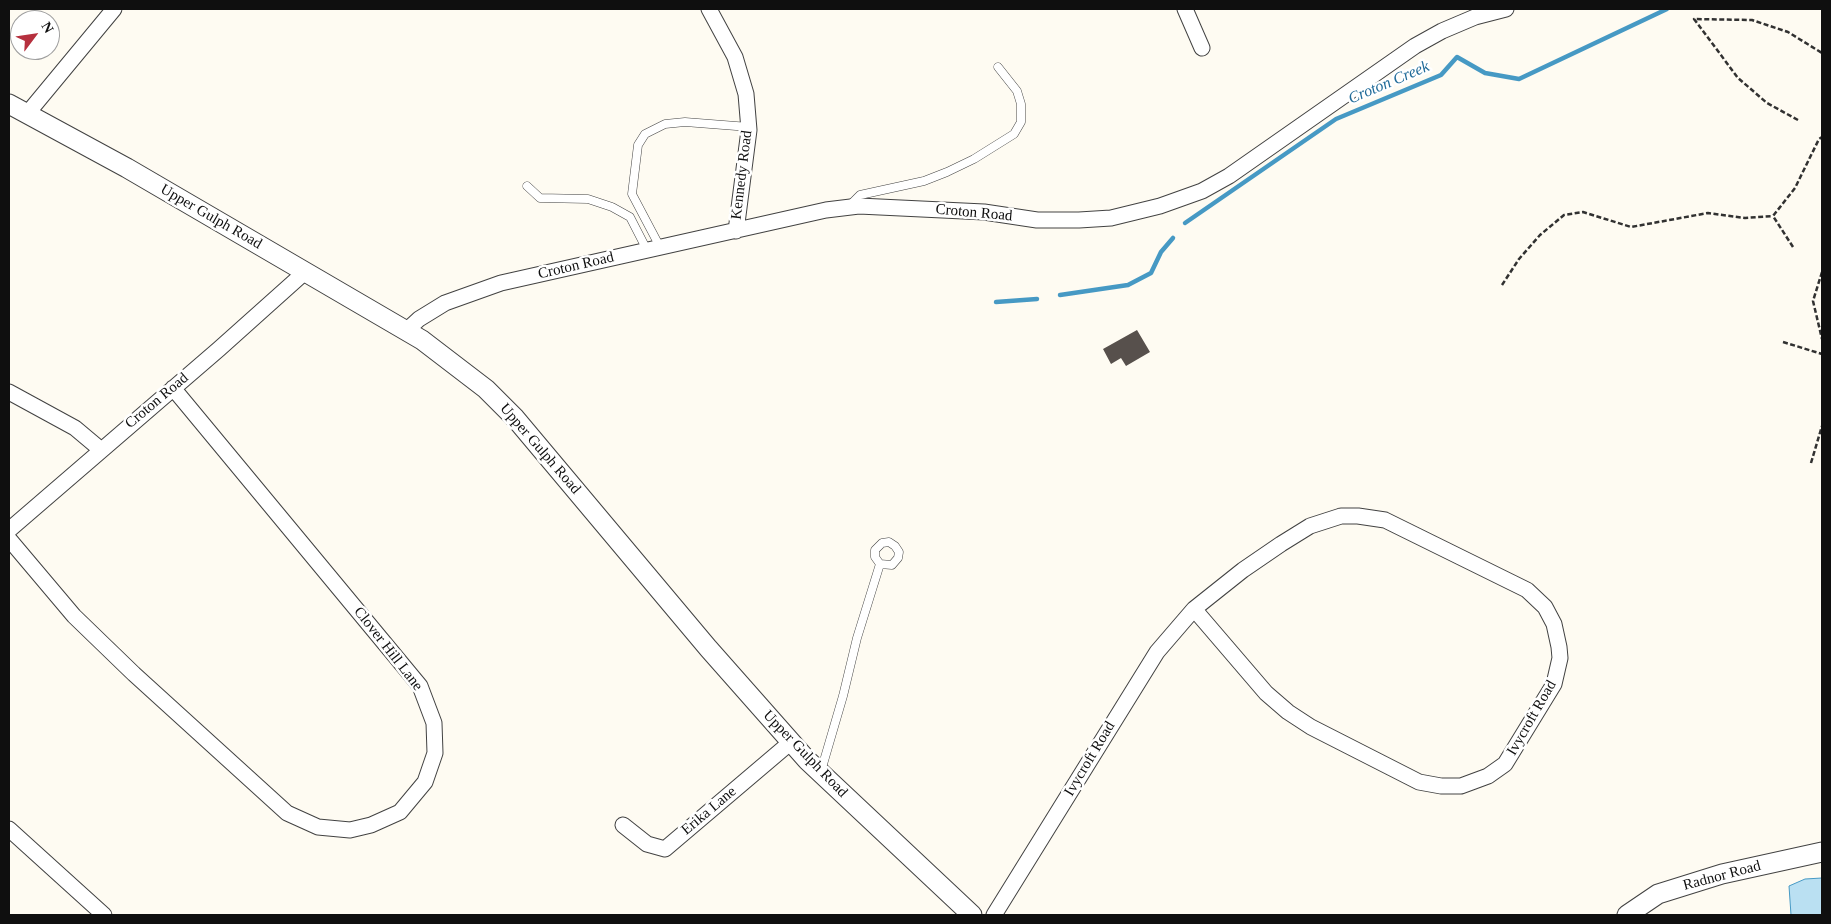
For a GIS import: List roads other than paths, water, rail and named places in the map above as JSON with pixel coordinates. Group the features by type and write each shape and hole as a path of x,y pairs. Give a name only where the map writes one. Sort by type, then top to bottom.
{"street":[{"path":"27,114 114,9"},
{"name":"Kennedy Road","path":"709,9 735,57 746,94 749,127 736,230"},
{"path":"1186,9 1202,48"},
{"name":"Croton Road","path":"406,331 423,316 455,298 501,283 826,210 860,206 984,212 1037,220 1079,220 1111,218 1160,206 1202,191 1230,176 1415,46 1442,31 1476,17 1506,9"},
{"name":"Upper Gulph Road","path":"9,104 136,173 406,331 452,361 486,389 515,418 791,742 820,773 972,915"},
{"name":"Croton Road","path":"9,530 305,272"},
{"name":"Clover Hill Lane","path":"9,538 74,616 134,674 287,813 318,827 350,830 371,826 400,812 425,782 435,753 434,723 420,686 173,388"},
{"path":"9,392 76,428 100,449"},
{"name":"Ivycroft Road","path":"994,915 1151,660 1194,609 1243,570 1310,526 1341,516 1374,517 1385,520 1531,592 1545,607 1554,624 1560,658 1554,684 1505,764 1473,783 1461,786 1441,786 1419,782 1311,727 1288,712 1266,693 1194,609"},
{"name":"Erika Lane","path":"623,825 647,844 665,848 791,742"},
{"path":"9,829 104,915"},
{"name":"Radnor Road","path":"1627,915 1658,894 1722,874 1822,852"}],"lane":[{"path":"846,208 860,195 924,181 947,172 974,159 1014,134 1021,122 1021,104 1017,91 998,67"},
{"path":"653,249 632,194 638,145 645,134 665,124 685,122 749,127"},
{"path":"527,186 540,198 588,199 618,210 630,217 653,249"},
{"path":"820,773 880,564"}],"water":[{"path":"1822,878 1822,915 1791,915 1789,886 1805,879"}],"waterway":[{"name":"Croton Creek","path":"1185,223 1336,119 1441,75 1457,57 1485,73 1519,79 1667,9"},
{"name":"Croton Creek","path":"1060,295 1128,285 1151,273 1161,252 1173,238"},
{"name":"Croton Creek","path":"996,302 1037,299"}]}
